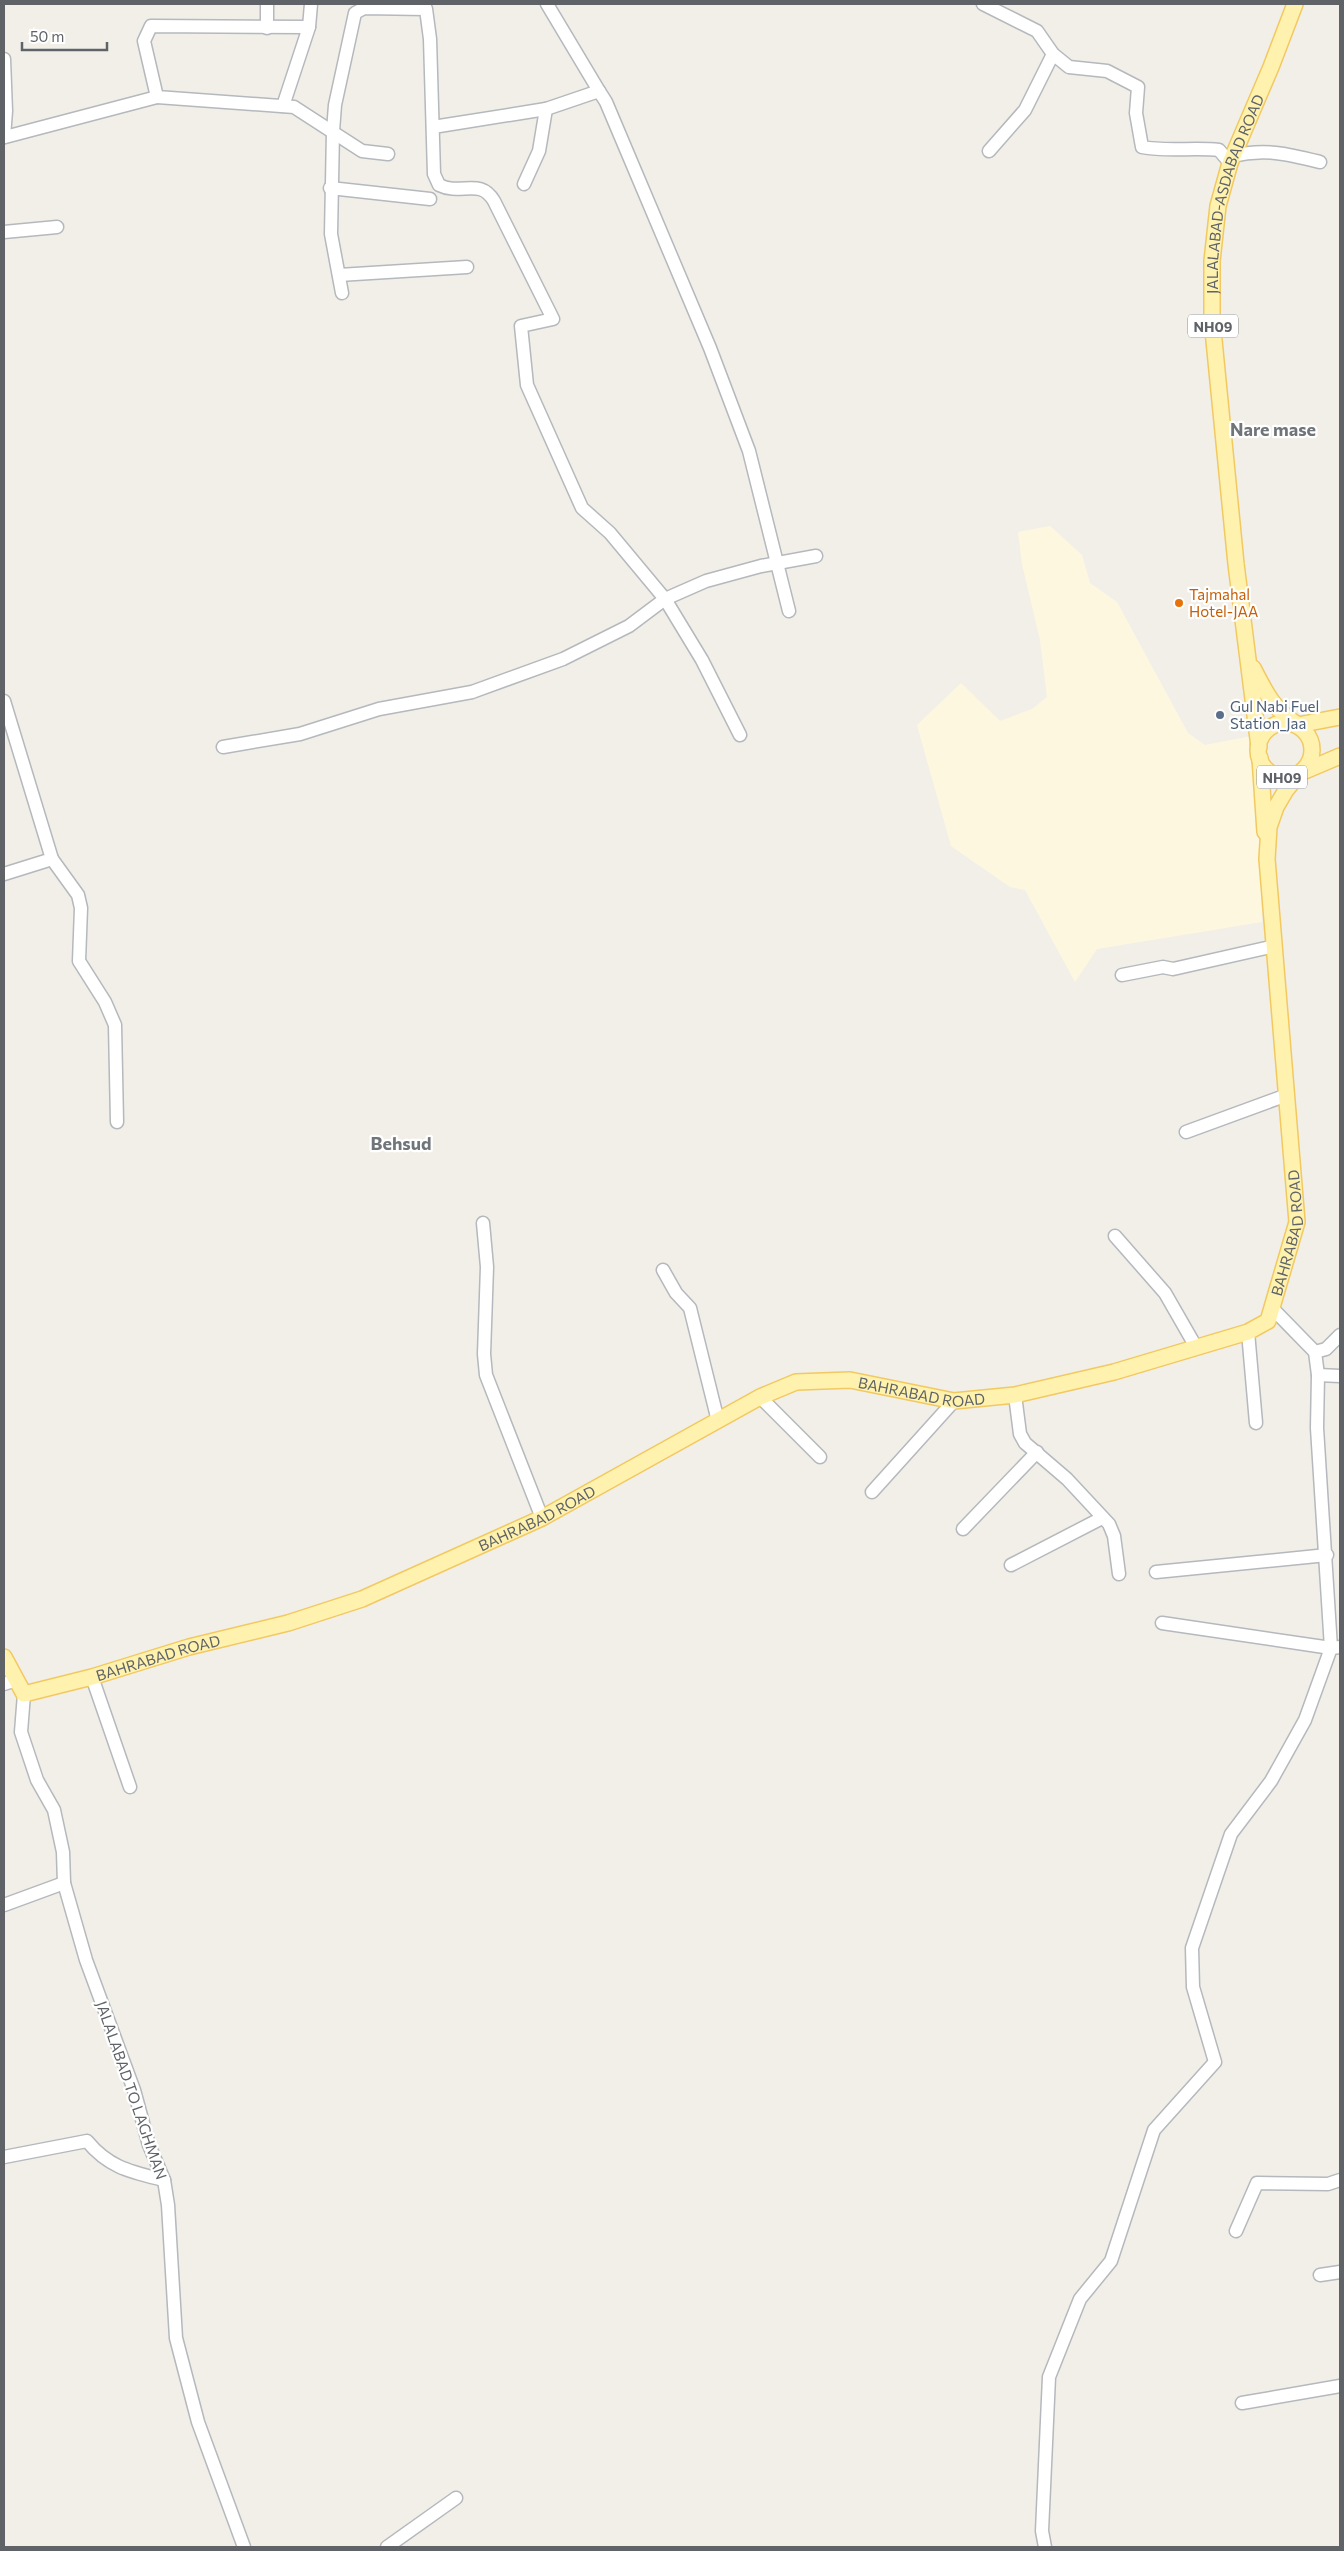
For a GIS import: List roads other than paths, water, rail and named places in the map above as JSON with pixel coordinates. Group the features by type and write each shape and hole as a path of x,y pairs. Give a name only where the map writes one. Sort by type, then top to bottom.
{"main road":[{"name":"JALALABAD-ASDABAD ROAD","path":"1250,662 1236,564 1212,320 1212,261 1218,206 1231,160 1271,67 1295,4"},
{"name":"NH09","path":"1250,662 1268,698 1282,715 1298,725 1309,737 1312,752 1310,760 1300,773"},
{"name":"NH09","path":"1250,662 1259,752 1263,766 1276,775 1284,777 1300,773 1340,756"},
{"name":"NH09","path":"1259,752 1266,731 1272,726 1280,723 1298,725 1340,717"},
{"path":"1259,752 1267,859"},
{"name":"BAHRABAD ROAD","path":"24,1694 189,1647 288,1623 342,1607 542,1518 760,1397 796,1382 850,1380 954,1400 1015,1395 1114,1372 1248,1332 1268,1320 1273,1309 1297,1222 1267,859 1269,827 1276,807 1300,773"},
{"path":"4,1657 10,1682 24,1694"}],"street":[{"path":"267,4 268,28"},
{"path":"283,106 309,27 311,4"},
{"path":"547,4 606,102 710,348 749,451 789,611"},
{"path":"983,4 1037,31 1052,54 1069,67 1107,70 1138,87 1136,113 1142,147 1156,150 1195,147 1219,150 1231,160 1255,151 1290,154 1320,162"},
{"path":"342,293 331,234 332,131 335,105 355,13 364,8 426,9 430,39 434,174 439,185 449,190 480,188 488,191 553,319 521,326 527,385 582,508 610,533 665,599 702,660 740,735"},
{"path":"158,97 144,41 151,26 309,27"},
{"path":"989,151 1025,110 1052,54"},
{"path":"4,59 4,137 158,97 294,107 362,151 388,154"},
{"path":"433,127 546,109 599,91"},
{"path":"524,184 539,150 546,109"},
{"path":"330,188 430,199"},
{"path":"4,232 57,227"},
{"path":"339,275 467,267"},
{"path":"223,746 300,734 379,709 472,692 563,659 629,626 665,599 706,580 816,556"},
{"path":"4,700 52,859 78,895 81,908 79,961 105,1002 114,1025 117,1122"},
{"path":"4,874 52,859"},
{"path":"1122,974 1163,967 1173,969 1275,946"},
{"path":"1186,1132 1287,1095"},
{"path":"483,1223 487,1267 484,1354 486,1375 542,1518"},
{"path":"1115,1236 1165,1293 1196,1347"},
{"path":"663,1270 676,1293 690,1308 718,1421"},
{"path":"1045,2547 1042,2531 1049,2377 1080,2299 1111,2261 1154,2130 1215,2062 1194,1987 1192,1948 1231,1834 1271,1781 1305,1720 1335,1648 1318,1428 1318,1375 1315,1352 1273,1309"},
{"path":"1248,1332 1256,1423"},
{"path":"1315,1352 1326,1349 1340,1337"},
{"path":"1318,1375 1340,1376"},
{"path":"1015,1395 1020,1434 1025,1443 1067,1478 1102,1518 1110,1524 1114,1536 1119,1574"},
{"path":"760,1397 820,1458"},
{"path":"872,1492 954,1400"},
{"path":"963,1529 1037,1452"},
{"path":"1011,1565 1102,1518"},
{"path":"1156,1572 1327,1555"},
{"path":"1162,1623 1335,1648"},
{"path":"92,1676 130,1787"},
{"name":"JALALABAD TO LAGHMAN","path":"24,1694 20,1732 38,1780 54,1810 64,1852 64,1883 86,1960 134,2090 149,2145 164,2180 168,2205 176,2338 198,2422 244,2547"},
{"path":"4,1905 64,1883"},
{"path":"4,2157 87,2141 100,2156 132,2172 164,2180"},
{"path":"1236,2231 1257,2183 1328,2184 1340,2180"},
{"path":"1320,2275 1340,2272"},
{"path":"1242,2403 1340,2386"},
{"path":"387,2547 456,2498"}],"place":[{"name":"Tajmahal Hotel-JAA","path":"1179,603"},
{"name":"Gul Nabi Fuel Station_Jaa","path":"1220,715"}],"district":[{"name":"Nare mase","path":"1273,429"},
{"name":"Behsud","path":"401,1143"}]}
